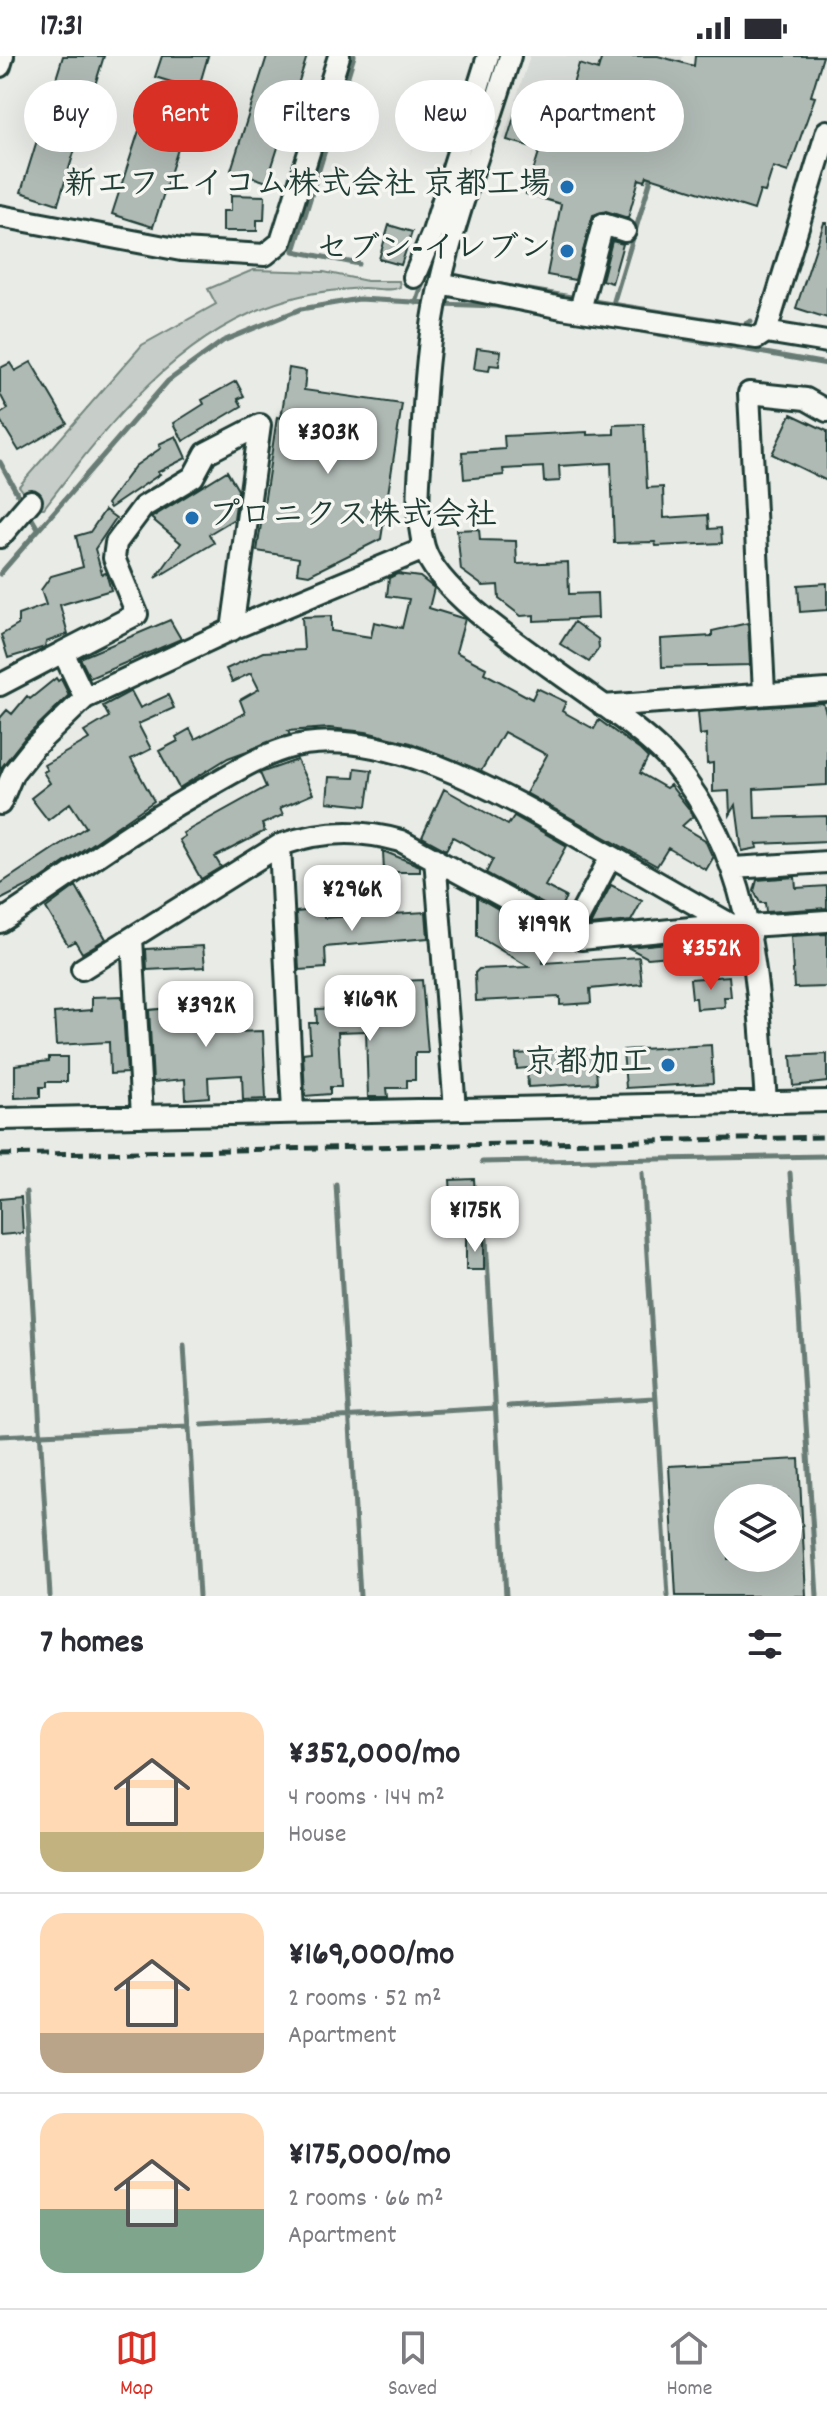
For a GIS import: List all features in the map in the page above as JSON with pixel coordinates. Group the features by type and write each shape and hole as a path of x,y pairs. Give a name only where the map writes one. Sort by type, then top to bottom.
{"street":[{"path":"0,66 3,56"},
{"path":"0,216 181,250 265,255 274,251 281,242 339,56"},
{"path":"414,277 433,232 488,56"},
{"path":"510,56 439,288 434,314 418,502 424,549 457,595 603,706 672,763 716,830 733,868 766,1102"},
{"path":"439,288 589,303 757,338 766,332 827,131"},
{"path":"589,303 603,224 625,231"},
{"path":"766,332 827,342"},
{"path":"764,692 749,393 806,399 827,411"},
{"path":"0,685 137,614 114,558 116,543 143,507 193,477 206,453 260,425 232,630"},
{"path":"0,537 31,501"},
{"path":"0,804 13,773 85,698 232,630 424,549"},
{"path":"63,652 85,698"},
{"path":"603,706 764,692 827,690"},
{"path":"0,922 183,800 252,762 285,748 313,743 369,746 423,759 525,807 744,929"},
{"path":"82,969 280,845 305,836 379,835 435,858 581,939 827,921"},
{"path":"280,845 293,1112"},
{"path":"574,927 611,856"},
{"path":"435,858 455,1109"},
{"path":"733,868 827,862"},
{"path":"132,938 142,1116"},
{"path":"0,1119 827,1101"}],"shaded area":[{"path":"530,56 683,56 676,80 522,80"},
{"path":"511,114 511,141 503,139"},
{"path":"546,152 656,152 647,183"},
{"path":"253,270 324,272 367,281 399,281 400,287 388,290 364,288 295,297 248,314 212,334 149,384 94,444 44,508 36,508 19,486 142,345 216,304 208,289"}],"building":[{"path":"63,56 104,56 97,80 56,80"},
{"path":"162,56 208,56 201,80 155,77"},
{"path":"267,56 307,56 299,80 259,80"},
{"path":"602,56 658,56 694,66 695,56 823,56 811,96 815,97 788,172 773,167 765,192 760,191 754,210 647,176 645,181 639,179 628,218 606,211 593,215 575,280 547,275 561,204 526,194 539,152 684,152 684,80 574,80 579,64 598,70"},
{"path":"254,97 254,152 277,152 267,182 231,170"},
{"path":"133,149 133,152 177,152 153,227 112,214"},
{"path":"33,152 74,152 58,204 21,192"},
{"path":"231,195 265,196 264,220 257,220 257,231 223,231 223,211 231,211"},
{"path":"824,223 827,223 827,318 796,308"},
{"path":"389,225 412,232 401,265 379,259"},
{"path":"612,241 623,244 612,283 602,280"},
{"path":"477,348 501,351 499,366 490,365 489,371 474,369"},
{"path":"31,362 67,423 19,451 0,420 0,414 8,409 0,394 0,368 10,363 15,371"},
{"path":"289,368 306,371 304,390 402,404 381,539 309,575 297,573 299,558 257,551 277,417 281,418"},
{"path":"236,381 244,396 238,399 242,406 183,441 174,423 204,404 202,400"},
{"path":"791,414 827,431 827,481 772,454"},
{"path":"644,424 647,488 663,487 664,518 708,515 709,529 721,528 722,543 656,546 655,542 614,543 611,463 559,466 560,481 544,482 543,467 503,469 504,475 464,479 462,452 505,449 504,436 587,432 587,435 614,434 614,425"},
{"path":"176,436 186,458 158,472 160,474 110,508 107,504 135,466 161,448 159,444"},
{"name":"プロニクス株式会社","path":"227,471 238,490 234,519 209,534 214,543 156,578 181,543 151,518"},
{"path":"105,510 116,518 95,549 102,574 106,573 111,590 60,605 68,634 46,642 45,647 8,658 1,635 18,625 18,615 46,605 41,590 51,576 83,567 76,536 90,532"},
{"path":"479,529 480,540 516,541 517,564 568,562 569,594 597,593 598,618 534,621 534,615 521,616 499,599 498,585 483,586 461,570 457,530"},
{"path":"397,574 420,577 434,588 429,608 465,619 456,652 486,668 484,673 532,699 537,688 566,702 562,711 594,729 599,720 640,750 648,758 640,773 666,788 670,785 693,816 682,826 705,840 713,858 706,870 668,848 657,866 526,793 547,755 504,732 481,771 411,743 366,732 329,728 288,731 290,735 228,758 179,788 159,751 178,741 176,737 190,729 195,739 245,713 240,700 259,689 251,673 232,682 226,669 263,652 304,650 302,617 331,616 331,631 371,637 374,622 402,628 409,599 387,596 389,578"},
{"path":"827,583 827,610 800,612 798,585"},
{"path":"170,620 181,639 90,678 80,658"},
{"path":"574,622 598,639 599,648 589,662 560,644"},
{"path":"748,623 750,665 662,667 661,639 712,636 712,631"},
{"path":"56,678 58,681 61,679 69,695 24,739 0,769 0,718 7,710 12,714 27,696 30,699"},
{"path":"131,691 140,708 168,695 174,708 138,724 151,749 131,759 154,801 39,880 0,900 0,884 86,827 70,803 48,820 31,798 50,783 43,772 47,770 44,765 89,739 84,732 109,717 103,706"},
{"path":"823,703 827,716 827,785 754,789 755,818 827,816 827,841 757,844 758,848 742,851 736,805 730,815 729,791 713,792 713,763 707,764 706,734 700,735 698,712"},
{"path":"297,760 313,794 280,808 283,815 262,824 265,831 215,857 221,867 201,879 179,840 185,836 183,833 266,787 260,773"},
{"path":"355,768 372,770 367,806 327,802 329,777 354,778"},
{"path":"444,789 508,825 514,816 567,846 545,886 566,897 558,912 486,873 493,859 453,837 446,850 422,837"},
{"path":"383,851 420,866 420,872 384,872"},
{"path":"795,877 796,888 827,886 827,908 766,912 765,903 760,903 754,891 757,880"},
{"path":"611,885 642,901 631,921 590,925"},
{"path":"76,886 106,939 82,953 75,941 68,945 46,908"},
{"path":"477,897 498,909 500,932 541,932 543,963 639,957 642,984 590,989 591,1003 560,1005 560,997 476,1001 475,973 479,969 529,967 477,936"},
{"path":"324,909 324,918 426,912 428,938 325,947 326,968 299,970 296,912"},
{"path":"827,934 827,987 794,988 791,936"},
{"path":"668,943 669,956 648,958 627,947"},
{"path":"203,946 205,967 147,970 146,949"},
{"path":"729,976 731,997 724,997 725,1007 697,1009 690,979"},
{"path":"422,980 428,1053 415,1053 415,1080 407,1080 407,1088 387,1088 388,1097 368,1097 366,1031 338,1032 341,1087 330,1087 330,1094 305,1096 303,1053 311,1052 309,1023 317,1023 316,1009 396,1006 397,988 402,986 401,981"},
{"path":"122,996 127,1073 110,1074 109,1042 56,1045 54,1013 92,1010 92,997"},
{"path":"231,1002 234,1032 263,1031 266,1099 243,1100 242,1075 208,1077 209,1097 186,1099 185,1079 153,1082 149,1010"},
{"name":"京都加工","path":"711,1045 713,1083 626,1088 623,1050"},
{"path":"588,1050 589,1054 595,1053 597,1083 528,1087 527,1068 517,1069 516,1054"},
{"path":"827,1054 827,1082 793,1086 791,1056"},
{"path":"49,1057 67,1057 67,1082 46,1082 46,1087 40,1087 40,1097 15,1098 15,1065 49,1061"},
{"path":"474,1179 476,1208 452,1209 450,1180"},
{"path":"21,1197 23,1233 0,1235 0,1199"},
{"path":"484,1237 484,1270 466,1270 466,1238"},
{"path":"799,1459 800,1484 714,1484 714,1572 802,1572 802,1518 806,1596 676,1596 669,1466"}],"waterway":[{"path":"354,56 294,251 359,264"},
{"path":"613,304 653,172"},
{"path":"416,303 426,273"},
{"path":"495,284 577,298"},
{"path":"0,574 168,381 223,341 301,309 359,299 431,303"},
{"path":"587,300 743,325 751,321"},
{"path":"441,304 496,306 531,312"},
{"path":"596,323 827,364"},
{"path":"0,462 23,504"},
{"path":"28,512 38,529"},
{"path":"482,1162 827,1156"},
{"path":"642,1173 668,1596"},
{"path":"790,1173 817,1596"},
{"path":"336,1184 360,1596"},
{"path":"26,1192 50,1596"},
{"path":"486,1239 506,1596"},
{"path":"184,1345 199,1596"},
{"path":"509,1406 655,1398"},
{"path":"202,1425 495,1408"},
{"path":"0,1436 188,1427"}],"railway":[{"path":"0,1155 827,1137"}],"place":[{"name":"新エフエイコム株式会社 京都工場","path":"567,187"},
{"name":"セブン-イレブン","path":"567,251"},
{"name":"プロニクス株式会社","path":"192,518"},
{"name":"京都加工","path":"668,1065"}]}
